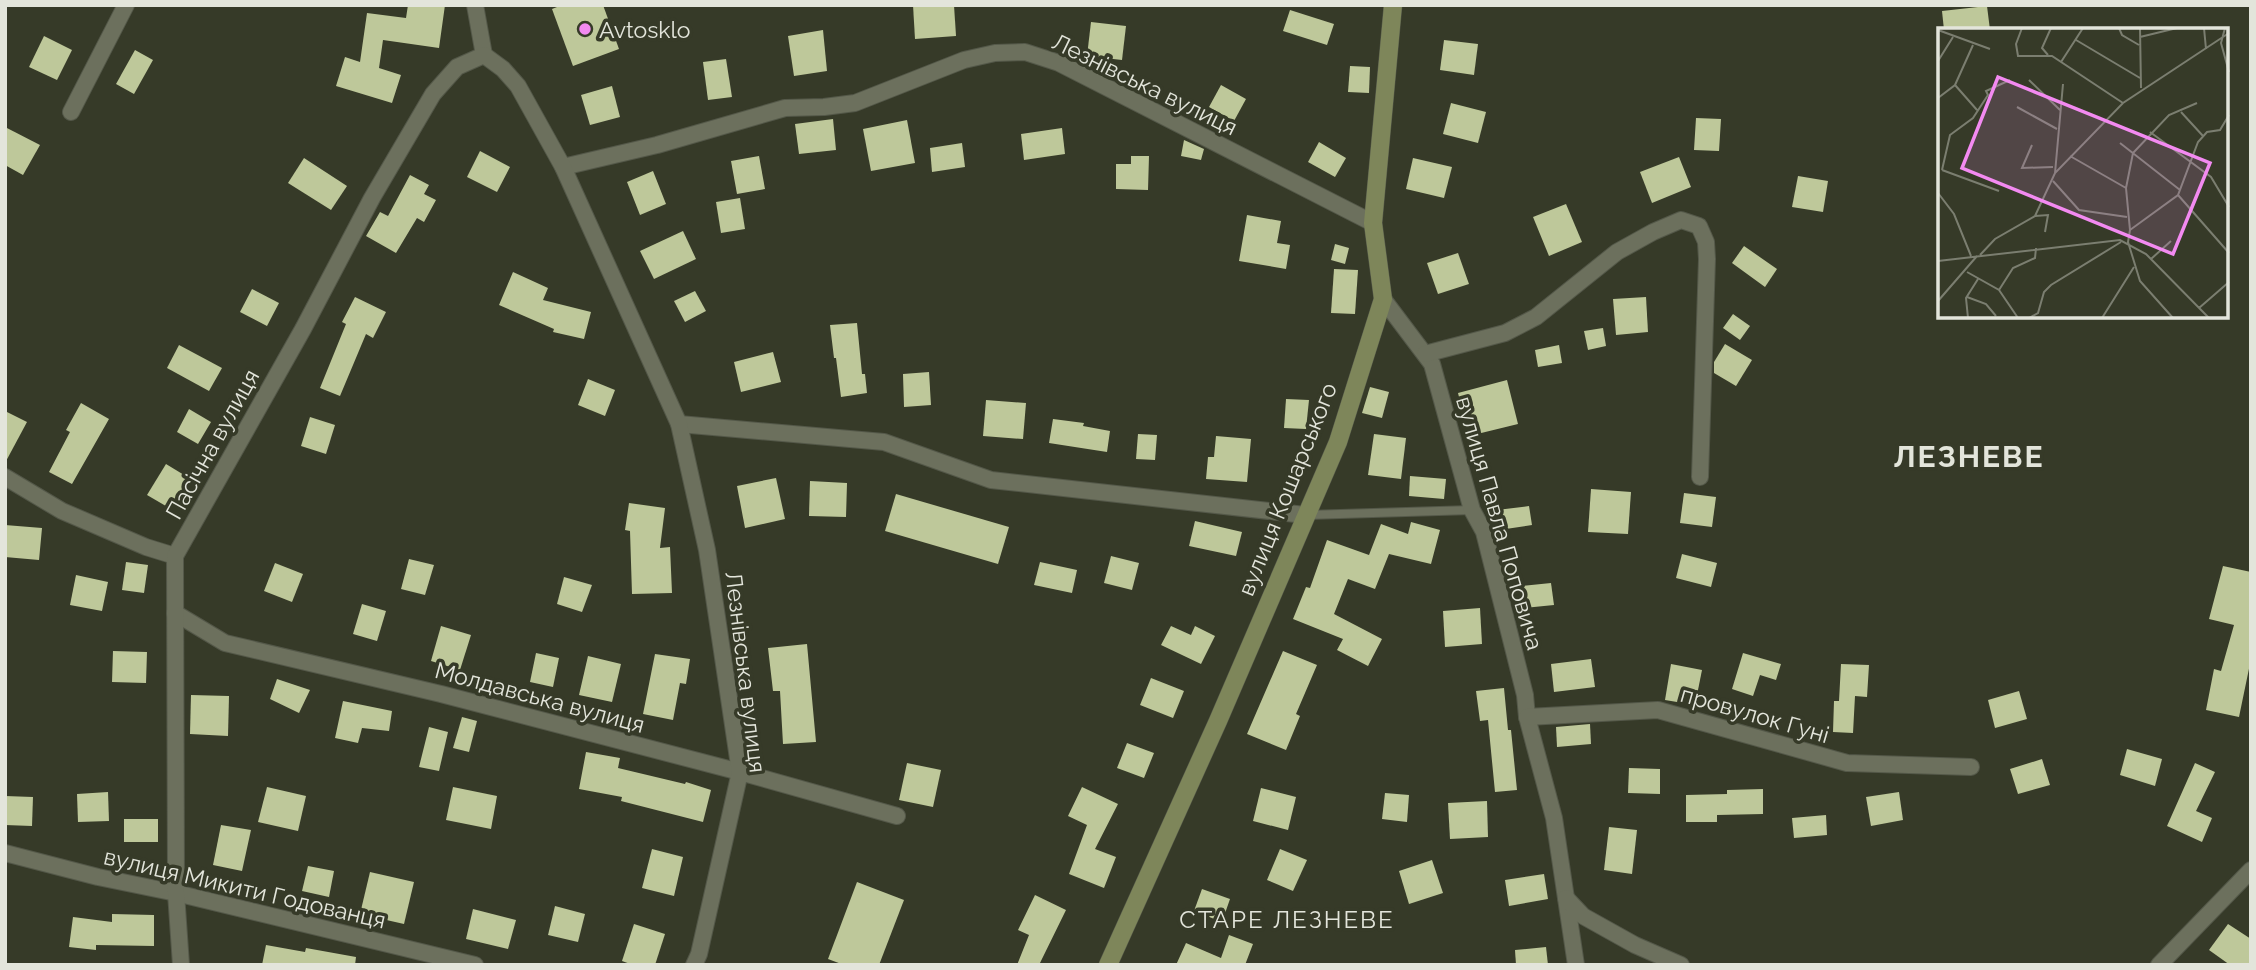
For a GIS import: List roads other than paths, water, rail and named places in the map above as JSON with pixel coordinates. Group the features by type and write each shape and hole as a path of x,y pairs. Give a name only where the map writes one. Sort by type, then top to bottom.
{"street":[{"path":"71,112 126,5"},
{"path":"475,5 484,55"},
{"name":"вулиця Кошарського","path":"1108,965 1218,721 1338,442 1383,299 1373,223 1393,5"},
{"name":"Лезнівська вулиця","path":"563,167 657,145 785,108 855,103 964,60 995,53 1025,52 1059,64 1373,223"},
{"name":"Лезнівська вулиця","path":"484,55 519,86 563,167 678,424 707,550 740,772 699,954 694,965"},
{"name":"Пасічна вулиця","path":"181,965 176,893 175,555 433,94 457,67 484,55"},
{"path":"1425,354 1504,333 1536,317 1617,252 1653,232 1681,220 1699,226 1706,242 1707,259 1700,477"},
{"name":"вулиця Павла Поповича","path":"1383,299 1432,364 1472,510 1484,532 1525,695 1527,717 1554,818 1576,965"},
{"path":"678,424 884,442 990,480 1305,515"},
{"path":"5,477 62,511 146,547 175,555"},
{"name":"Молдавська вулиця","path":"175,613 225,643 441,694 897,816"},
{"name":"провулок Гуні","path":"1527,717 1658,710 1847,763 1971,766"},
{"name":"вулиця Микити Годованця","path":"5,853 475,965"},
{"path":"2160,965 2251,870"},
{"path":"1566,898 1583,916 1635,945 1681,965"}],"lane":[{"path":"1305,515 1472,510"}],"place":[{"name":"Avtosklo","path":"585,29"}],"district":[{"name":"ЛЕЗНЕВЕ","path":"1969,456"},
{"name":"СТАРЕ ЛЕЗНЕВЕ","path":"1287,919"}]}
